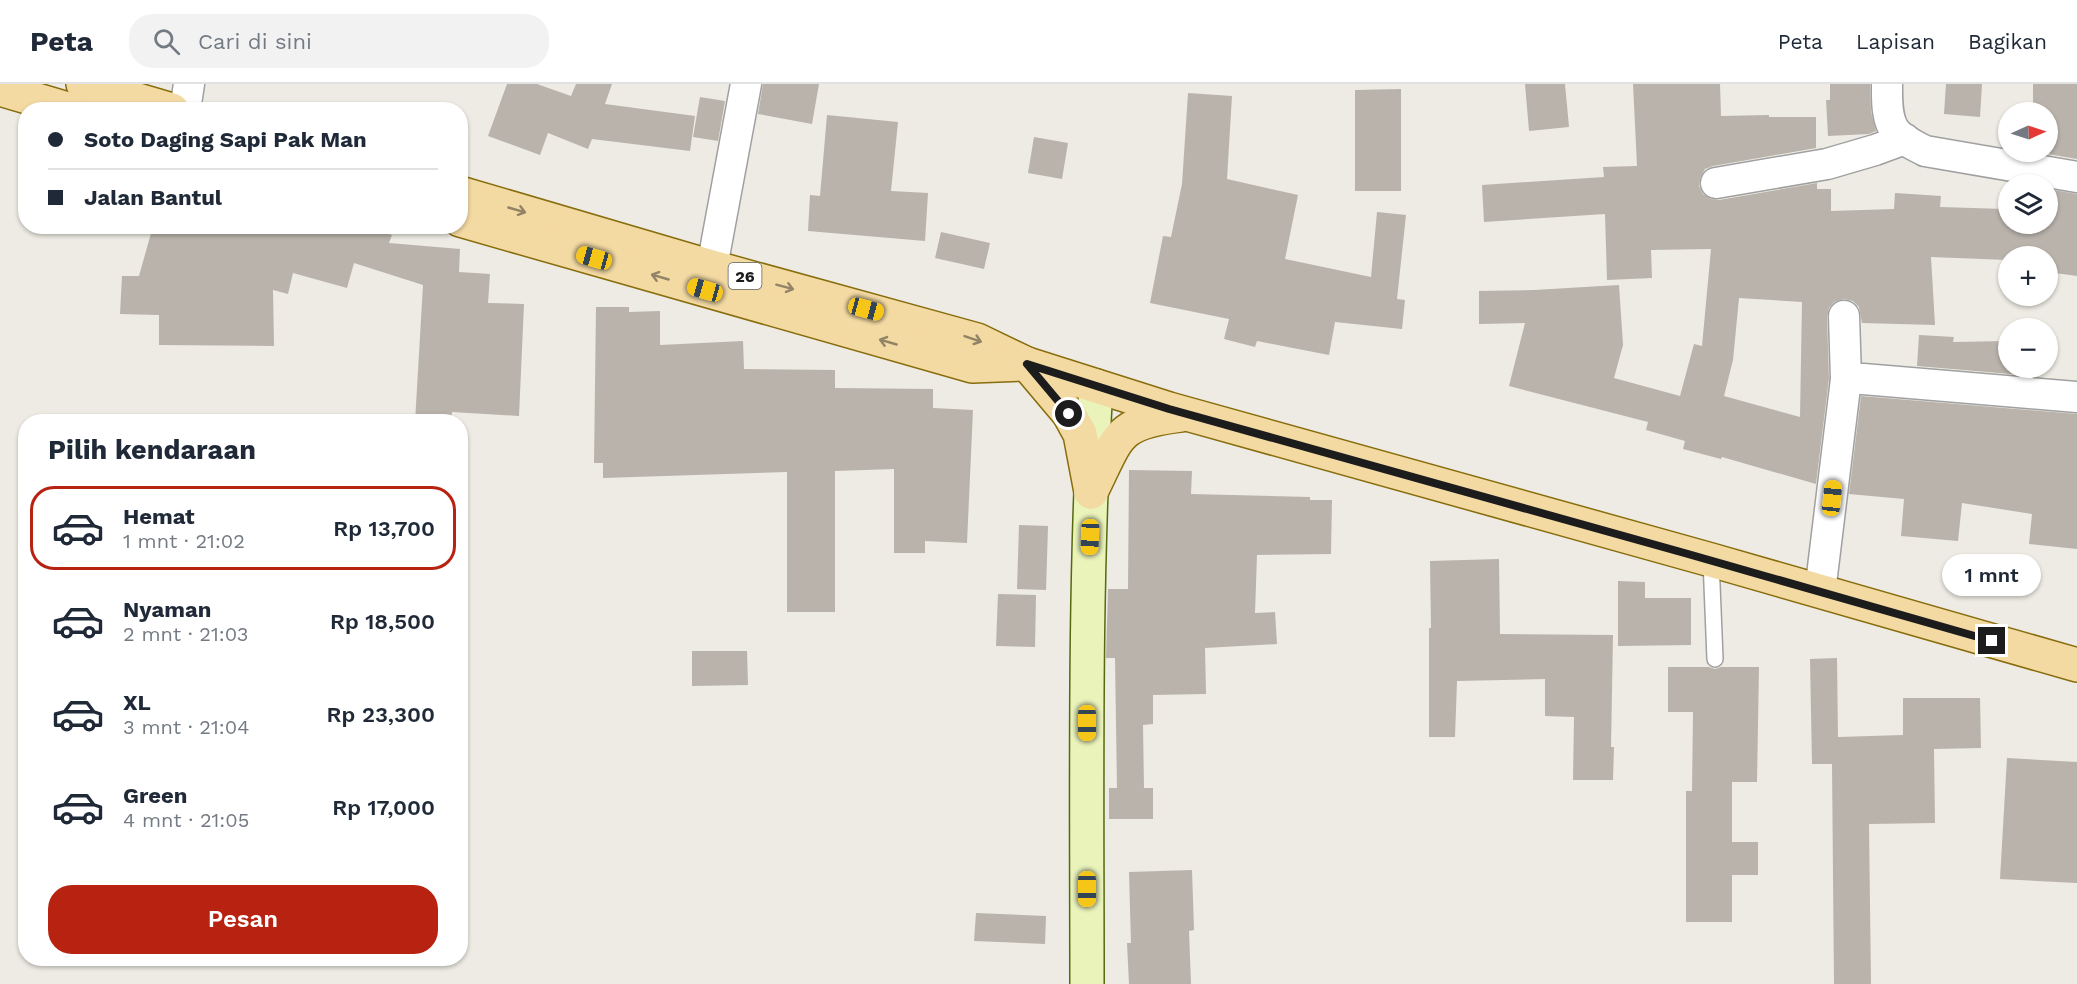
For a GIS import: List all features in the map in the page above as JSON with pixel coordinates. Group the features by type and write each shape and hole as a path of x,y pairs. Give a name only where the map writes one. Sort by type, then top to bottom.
{"main road":[{"path":"83,84 145,102"},
{"path":"0,89 44,102"},
{"name":"26","path":"468,196 977,340 1027,364 1189,414 2077,665"},
{"name":"26","path":"468,222 972,366 1027,364"},
{"path":"1027,364 1069,414 1080,434 1091,492"},
{"path":"1087,984 1086,652 1096,386"},
{"path":"1091,492 1115,443 1123,432 1136,424 1152,419 1189,414"}],"street":[{"path":"186,102 189,84"},
{"path":"712,267 746,84"},
{"path":"1887,84 1887,107 1895,131 1925,151 2026,166 2077,177"},
{"path":"1716,183 1827,164 1905,139"},
{"path":"1821,592 1846,379 1844,316"},
{"path":"1846,379 2077,397"}],"lane":[{"path":"1711,560 1714,659"}],"building":[{"path":"507,84 537,84 571,96 576,84 612,84 605,104 695,116 690,151 592,139 588,149 548,133 540,155 488,136"},
{"path":"763,84 819,84 812,124 758,114"},
{"path":"1525,84 1565,84 1569,127 1529,131"},
{"path":"1633,84 1720,84 1721,116 1816,117 1816,148 1705,169 1699,186 1703,194 1711,199 1719,200 1817,183 1817,189 1831,189 1831,211 1894,209 1895,193 1941,196 1940,207 1998,209 1998,234 2058,234 2058,191 2077,194 2077,276 2058,273 2058,246 1998,246 1998,260 1931,257 1935,325 1862,323 1859,307 1853,301 1844,299 1834,302 1829,308 1827,317 1829,378 1816,484 1722,457 1721,459 1683,449 1685,441 1646,430 1648,422 1509,386 1525,323 1479,324 1479,291 1619,285 1623,345 1614,378 1680,396 1694,344 1702,346 1711,249 1651,250 1652,278 1607,280 1605,214 1484,222 1482,185 1604,177 1603,167 1637,166","holes":["1739,298 1802,302 1800,417 1724,396 1733,360"]},
{"path":"1830,84 1870,84 1871,112 1876,131 1869,134 1828,136 1826,100 1830,100"},
{"path":"1946,84 1982,84 1980,117 1944,114"},
{"path":"2033,84 2077,84 2077,159 2058,156 2058,102 2033,102"},
{"path":"1401,89 1401,191 1355,191 1355,90"},
{"path":"1188,93 1232,96 1227,179 1298,195 1285,259 1371,277 1377,212 1406,215 1397,299 1405,300 1402,329 1335,322 1329,355 1257,341 1255,347 1224,339 1229,319 1150,303 1163,236 1171,237 1182,184"},
{"path":"700,97 725,101 718,141 693,137"},
{"path":"827,115 898,122 891,191 928,193 925,241 808,231 810,195 820,196"},
{"path":"1034,137 1068,143 1062,179 1028,173"},
{"path":"941,232 990,243 984,269 935,258"},
{"path":"151,234 389,234 392,235 389,243 460,249 459,272 490,274 488,303 524,304 519,416 452,412 452,414 415,414 423,285 354,263 347,288 293,273 288,294 273,290 274,346 159,345 159,315 120,314 122,276 139,276"},
{"path":"596,307 629,307 629,312 660,311 660,345 743,341 744,369 835,370 835,388 933,389 933,408 973,410 967,543 925,541 925,553 894,553 894,469 835,471 835,612 787,612 787,472 603,478 603,463 594,463"},
{"path":"1919,335 1954,337 1953,342 1998,341 1998,373 1917,366"},
{"path":"1861,396 2077,414 2077,549 2029,544 2032,514 1962,503 1958,541 1901,536 1904,499 1849,494"},
{"path":"1129,470 1192,471 1191,494 1310,497 1310,500 1332,500 1331,554 1257,555 1255,613 1275,612 1277,644 1205,648 1206,694 1153,695 1153,724 1143,725 1144,788 1153,788 1153,819 1109,819 1109,788 1117,788 1115,658 1106,658 1108,589 1128,589"},
{"path":"1019,525 1048,526 1046,590 1017,589"},
{"path":"1499,559 1500,634 1613,635 1611,747 1614,747 1613,780 1573,780 1574,717 1545,716 1545,679 1457,681 1455,737 1429,737 1430,561"},
{"path":"1618,581 1645,582 1645,598 1691,598 1691,645 1618,646"},
{"path":"998,594 1036,595 1035,647 996,646"},
{"path":"692,651 747,651 748,685 692,686"},
{"path":"1837,658 1838,737 1903,735 1903,698 1980,698 1981,748 1934,749 1935,823 1869,824 1871,984 1834,984 1832,764 1812,764 1810,659"},
{"path":"1668,667 1715,669 1759,667 1757,782 1732,782 1732,842 1758,842 1758,875 1732,875 1732,922 1686,922 1686,791 1692,791 1693,712 1668,712"},
{"path":"2007,758 2077,762 2077,883 2000,879"},
{"path":"1192,870 1194,930 1189,931 1191,984 1129,984 1127,943 1131,943 1129,872"},
{"path":"976,913 1046,916 1045,944 974,941"}],"route":[{"path":"1069,414 1027,364 1169,409 1992,641"}]}
